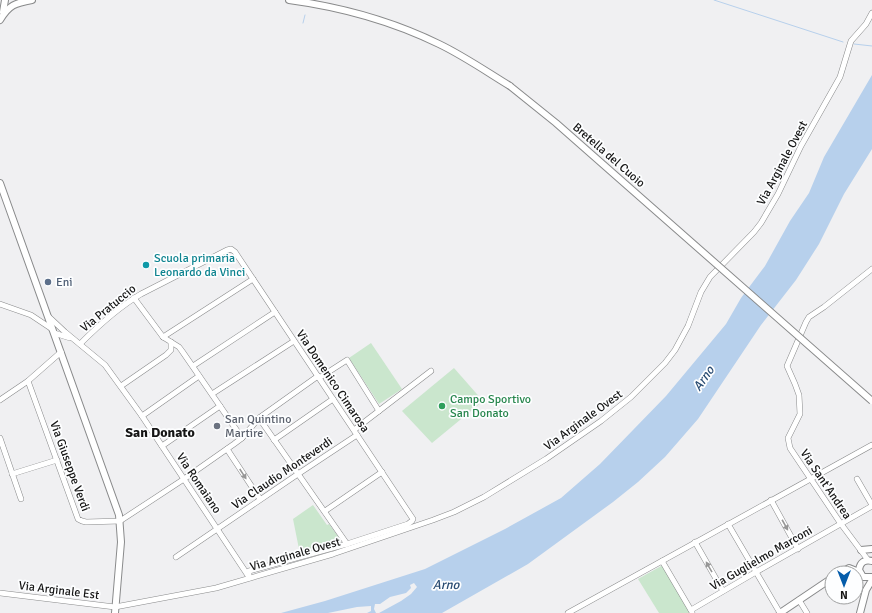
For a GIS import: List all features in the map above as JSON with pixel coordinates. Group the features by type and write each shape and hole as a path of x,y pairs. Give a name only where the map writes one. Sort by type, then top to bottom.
{"main road":[{"path":"0,20 4,10 5,0"},
{"path":"0,20 8,8 13,4 32,0"},
{"name":"Bretella del Cuoio","path":"289,0 343,10 384,22 439,44 467,59 510,86 556,123 872,401"},
{"path":"0,183 120,520 121,542 115,610"},
{"path":"867,558 872,549"},
{"path":"860,613 866,590 872,579"},
{"path":"780,613 824,583"},
{"path":"864,584 866,590"}],"street":[{"name":"Via Arginale Ovest","path":"115,610 216,588 333,554 454,512 495,491 528,471 601,421 631,397 655,374 675,350 688,326 701,292 710,277 761,223 778,194 801,146 840,77 851,41 866,24 872,13"},
{"name":"Via Pratuccio","path":"80,344 92,332 134,298 227,250 231,249 235,252"},
{"name":"Via Domenico Cimarosa","path":"235,252 412,516 412,521 408,524 346,544"},
{"name":"Via Sant'Andrea","path":"867,558 799,464 788,442 790,431 800,414 795,384 787,369 788,362 809,317 824,307 872,268"},
{"path":"163,337 253,279"},
{"path":"134,298 163,337 179,347 242,438"},
{"path":"0,304 31,316 53,331 66,334 61,341 60,350 28,381 0,400"},
{"path":"193,366 275,312"},
{"name":"Via Romaiano","path":"47,314 66,334 105,365 142,416 218,528 249,578"},
{"path":"212,394 294,341"},
{"path":"121,386 166,355 171,350 171,342"},
{"path":"120,520 184,479 227,449 242,438 259,418 319,377 347,360 379,411"},
{"path":"354,430 431,371"},
{"path":"142,416 199,376"},
{"name":"Via Giuseppe Verdi","path":"28,381 78,519 86,522 120,520"},
{"path":"274,439 333,399"},
{"path":"162,446 220,406"},
{"path":"249,578 249,571 346,544 325,511 259,418"},
{"name":"Via Claudio Monteverdi","path":"176,557 357,435"},
{"path":"0,438 1,445 21,499"},
{"path":"568,613 872,445"},
{"path":"227,449 260,499"},
{"path":"12,474 57,460"},
{"path":"325,511 382,472"},
{"path":"857,479 872,505"},
{"path":"771,500 798,549"},
{"name":"Via Guglielmo Marconi","path":"692,612 723,591 872,505"},
{"path":"728,524 780,613"},
{"path":"695,542 723,591"},
{"path":"662,561 692,612"},
{"name":"Via Arginale Est","path":"0,594 115,610"},
{"path":"799,600 808,613"}],"green space":[{"path":"371,343 402,389 379,404 349,358"},
{"name":"Campo Sportivo San Donato","path":"454,368 483,401 432,443 402,411"},
{"path":"313,505 327,525 329,524 340,539 339,543 300,554 293,519"},
{"path":"663,565 691,613 659,613 638,579"}],"water":[{"name":"Arno","path":"872,75 872,149 844,194 819,244 796,280 761,325 698,419 665,457 638,482 528,564 442,613 379,613 411,594 417,587 414,583 410,585 411,588 406,593 390,597 380,604 375,604 374,609 376,613 367,613 371,611 371,606 357,607 328,613 281,613 325,601 425,569 505,529 561,498 600,464 666,396 726,324 741,298 765,266 790,221 809,193 824,157"}],"waterway":[{"path":"714,0 843,42"},
{"path":"303,23 305,15"},
{"path":"854,44 872,46"}],"place":[{"name":"Scuola primaria Leonardo da Vinci","path":"146,265"},
{"name":"Eni","path":"48,282"},
{"name":"Campo Sportivo San Donato","path":"442,406"},
{"name":"San Quintino Martire","path":"217,426"}],"district":[{"name":"San Donato","path":"160,432"}]}
